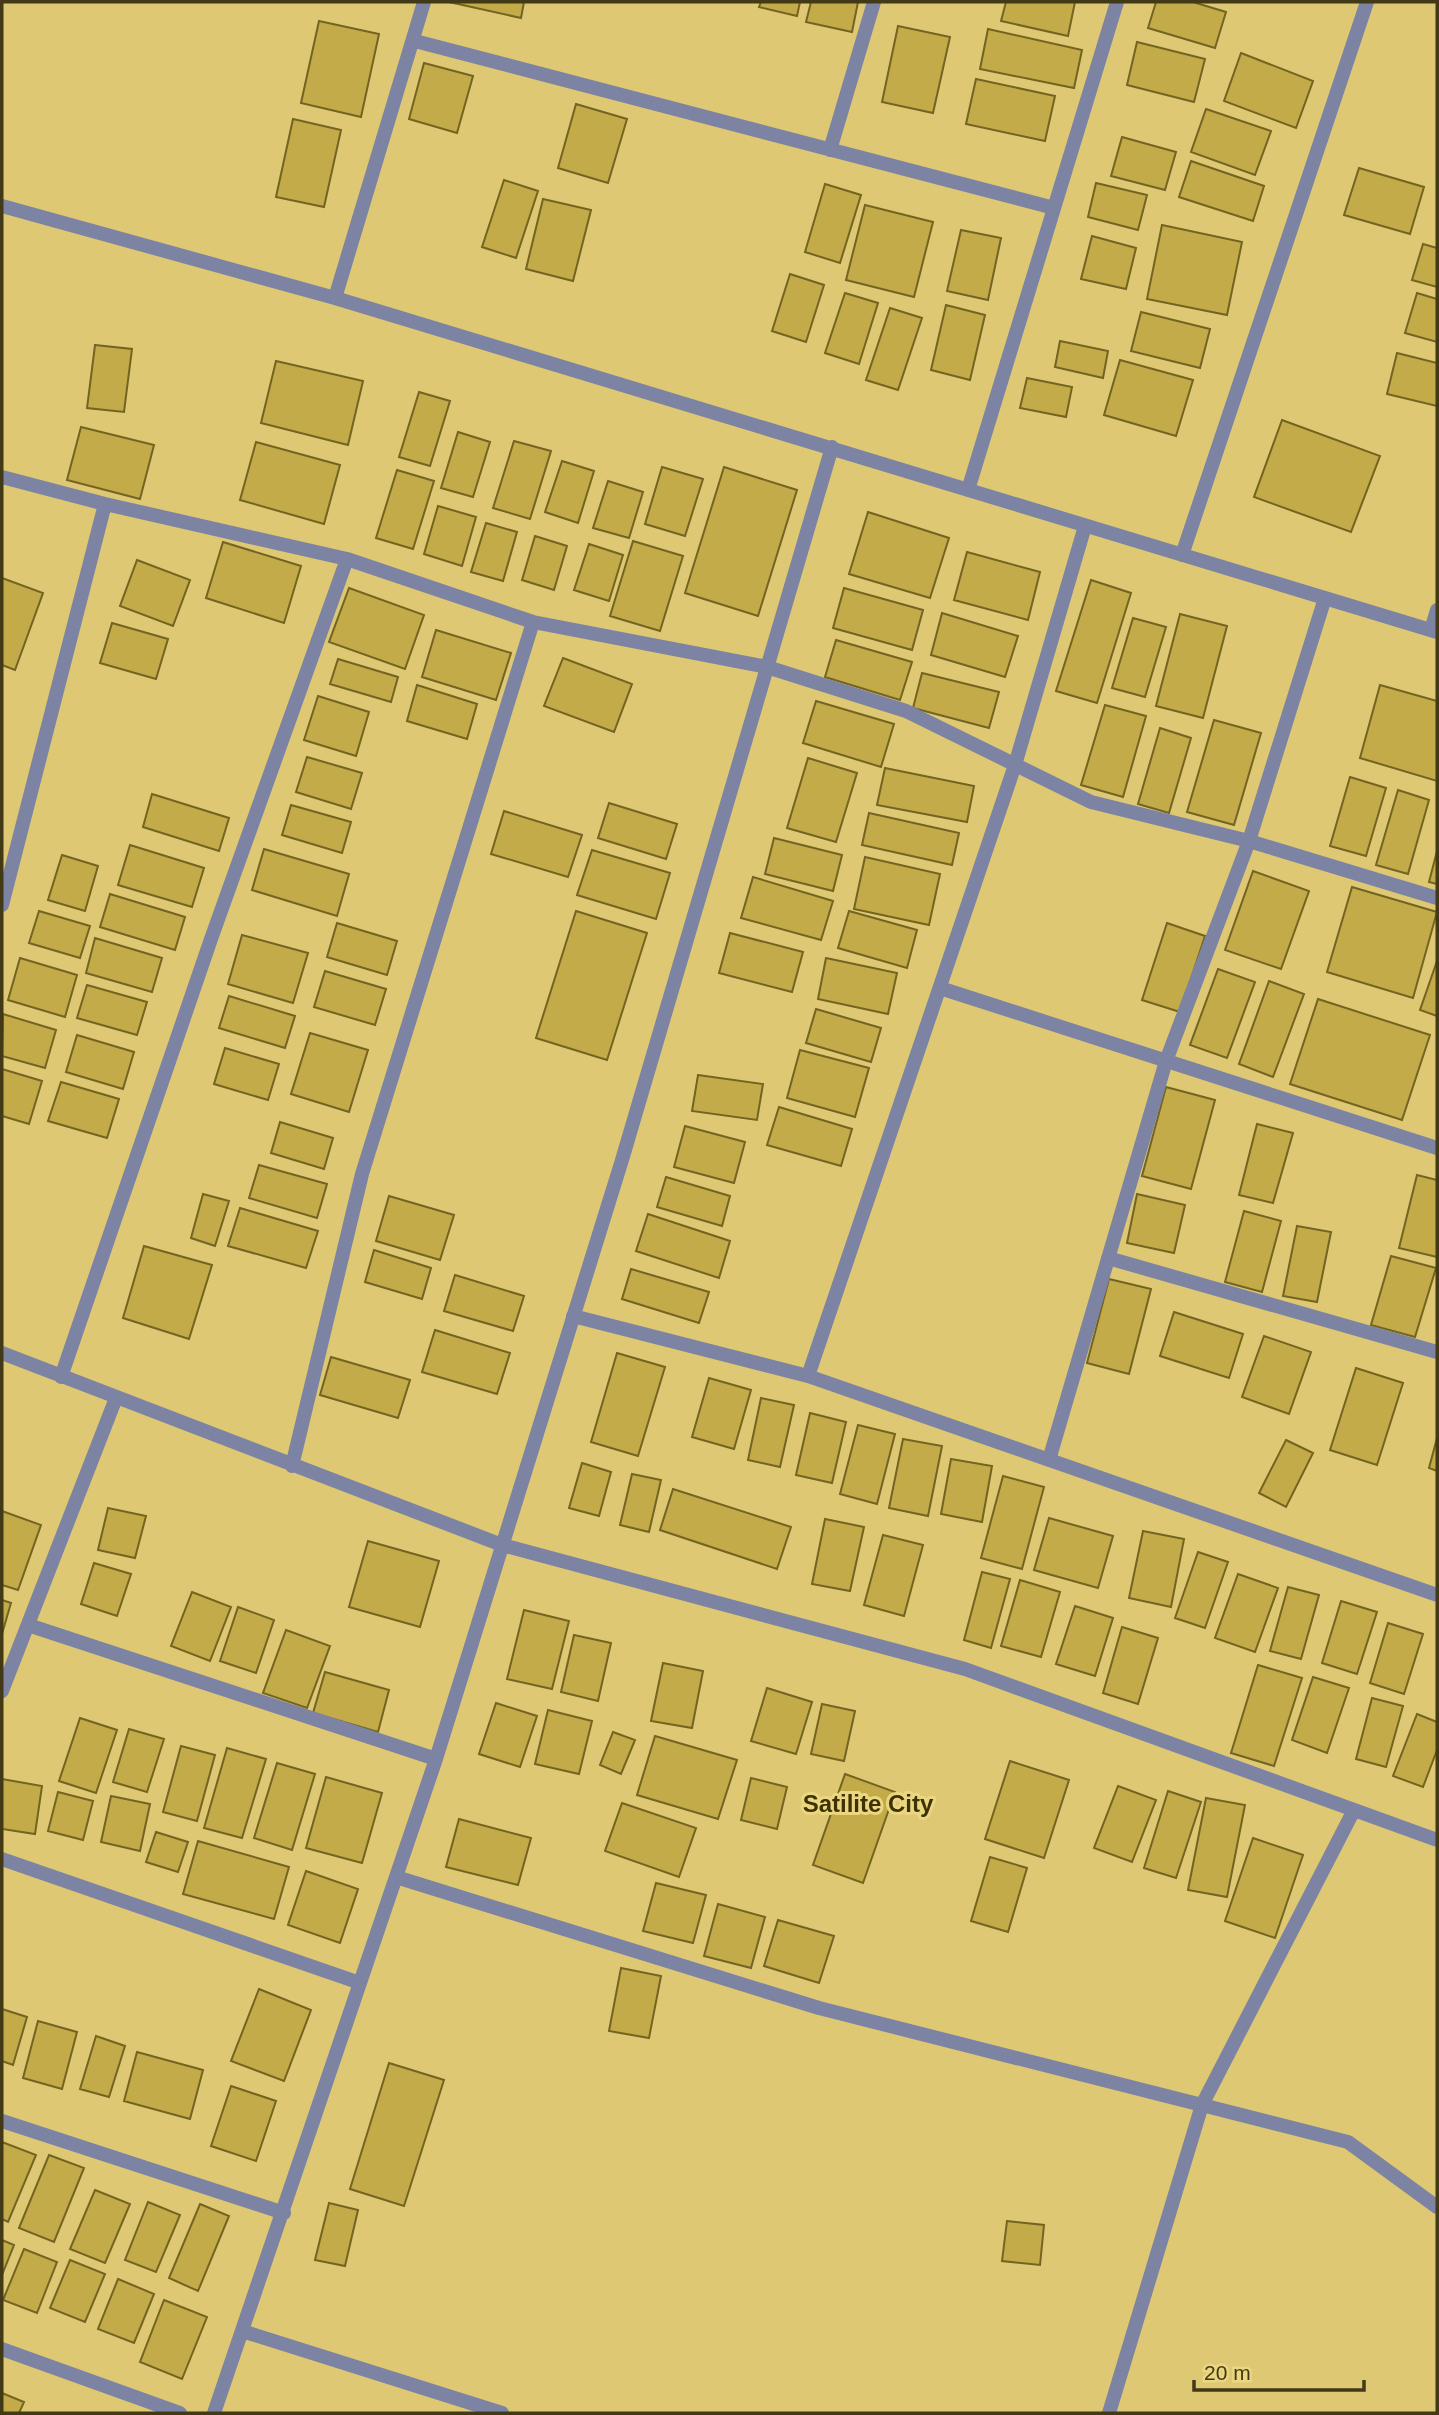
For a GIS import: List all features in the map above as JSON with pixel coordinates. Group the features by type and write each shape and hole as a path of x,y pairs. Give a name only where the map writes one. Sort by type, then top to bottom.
{"street":[{"path":"335,298 415,41 424,2"},
{"path":"830,150 874,2"},
{"path":"968,490 1117,2"},
{"path":"1182,555 1367,2"},
{"path":"415,41 1054,208"},
{"path":"2,206 335,298 1434,631 1437,610"},
{"path":"215,2413 436,1759 573,1316 832,447"},
{"path":"2,477 106,504 347,559 534,622 766,667 906,711 1091,802 1249,841 1437,898"},
{"path":"2,905 106,504"},
{"path":"808,1376 1015,765 1085,526"},
{"path":"61,1377 211,939 347,559"},
{"path":"1049,1460 1167,1061 1249,841 1325,598"},
{"path":"292,1466 362,1174 534,622"},
{"path":"940,988 1437,1148"},
{"path":"1108,1258 1437,1352"},
{"path":"573,1316 808,1376 1437,1594"},
{"path":"2,1353 502,1545 965,1669 1437,1840"},
{"path":"2,1691 116,1398"},
{"path":"28,1625 436,1759"},
{"path":"1109,2413 1202,2105 1354,1810"},
{"path":"2,1859 360,1983"},
{"path":"396,1877 819,2008 1348,2142 1437,2207"},
{"path":"2,2121 284,2213"},
{"path":"242,2331 502,2413"},
{"path":"2,2349 180,2413"}],"building":[{"path":"449,2 524,2 521,18"},
{"path":"761,2 800,2 797,16 759,7"},
{"path":"811,2 858,2 852,32 806,22"},
{"path":"1006,2 1075,2 1068,36 1001,21"},
{"path":"1156,2 1193,2 1226,12 1215,48 1148,28"},
{"path":"319,21 379,34 361,117 301,103"},
{"path":"898,26 950,37 933,113 882,102"},
{"path":"988,29 1082,50 1074,88 980,69"},
{"path":"1137,42 1205,59 1194,102 1127,85"},
{"path":"1241,53 1313,81 1296,128 1224,101"},
{"path":"424,63 473,76 457,133 409,119"},
{"path":"976,79 1055,96 1045,141 966,124"},
{"path":"576,104 627,119 608,183 558,168"},
{"path":"1206,109 1271,131 1255,175 1191,152"},
{"path":"293,119 341,130 324,207 276,197"},
{"path":"1122,137 1176,152 1165,190 1111,176"},
{"path":"1191,161 1264,186 1253,221 1179,197"},
{"path":"1359,168 1424,187 1410,234 1344,215"},
{"path":"504,180 538,191 516,258 482,247"},
{"path":"1096,183 1147,195 1138,230 1088,217"},
{"path":"825,184 861,195 840,263 805,252"},
{"path":"543,199 591,210 573,281 526,269"},
{"path":"865,205 933,222 914,297 846,280"},
{"path":"1162,225 1242,242 1227,315 1147,299"},
{"path":"961,230 1001,238 988,300 947,291"},
{"path":"1092,236 1136,248 1126,289 1081,279"},
{"path":"1423,244 1437,248 1437,287 1412,280"},
{"path":"790,274 824,285 806,342 772,331"},
{"path":"845,293 878,303 859,364 825,353"},
{"path":"1417,293 1437,299 1437,342 1405,333"},
{"path":"946,305 985,315 970,380 931,370"},
{"path":"890,308 922,318 898,390 866,380"},
{"path":"1141,312 1210,329 1200,368 1131,351"},
{"path":"1060,341 1108,351 1103,378 1055,367"},
{"path":"95,345 132,349 124,412 87,408"},
{"path":"1397,353 1437,363 1437,406 1387,394"},
{"path":"1120,360 1193,380 1176,436 1104,415"},
{"path":"276,361 363,381 348,445 261,423"},
{"path":"1027,378 1072,387 1066,417 1020,408"},
{"path":"419,392 450,401 430,466 399,457"},
{"path":"1282,420 1380,456 1351,532 1254,497"},
{"path":"81,427 154,445 140,499 67,480"},
{"path":"458,432 490,442 473,497 441,488"},
{"path":"514,441 551,451 530,519 493,508"},
{"path":"256,442 340,465 324,524 240,500"},
{"path":"562,461 594,471 578,523 545,512"},
{"path":"662,467 703,479 685,536 645,524"},
{"path":"724,467 797,490 758,616 685,593"},
{"path":"397,470 434,481 413,549 376,538"},
{"path":"608,481 643,492 629,538 593,528"},
{"path":"438,506 476,517 462,566 424,554"},
{"path":"868,512 949,538 930,598 849,574"},
{"path":"486,523 517,532 503,581 471,572"},
{"path":"535,536 567,546 554,590 522,580"},
{"path":"633,541 683,556 660,631 610,616"},
{"path":"223,542 301,566 284,623 206,598"},
{"path":"589,544 623,555 609,601 574,590"},
{"path":"967,552 1040,572 1028,620 954,600"},
{"path":"137,560 190,580 173,626 120,606"},
{"path":"2,578 43,593 15,670 2,665"},
{"path":"1091,580 1131,593 1097,703 1056,691"},
{"path":"349,588 424,615 405,669 329,642"},
{"path":"844,588 923,610 912,650 833,628"},
{"path":"942,613 1018,636 1005,677 931,655"},
{"path":"1180,614 1227,626 1203,718 1156,706"},
{"path":"1133,618 1166,627 1145,697 1112,688"},
{"path":"112,623 168,639 156,679 100,663"},
{"path":"436,630 511,653 496,700 422,677"},
{"path":"836,640 912,662 900,700 825,677"},
{"path":"563,658 632,684 614,732 544,706"},
{"path":"338,659 398,677 391,702 330,684"},
{"path":"922,673 999,692 989,728 913,708"},
{"path":"417,685 477,704 467,739 407,721"},
{"path":"1380,685 1437,701 1437,781 1360,758"},
{"path":"318,696 369,712 356,756 304,740"},
{"path":"816,701 894,724 881,767 803,743"},
{"path":"1105,705 1146,716 1123,797 1081,785"},
{"path":"1214,720 1261,733 1234,825 1187,812"},
{"path":"1160,728 1191,738 1169,813 1138,804"},
{"path":"307,757 362,773 351,809 296,792"},
{"path":"808,758 857,773 836,842 787,828"},
{"path":"885,768 974,786 967,822 877,805"},
{"path":"1350,777 1386,788 1366,856 1330,846"},
{"path":"1398,790 1429,800 1408,874 1376,865"},
{"path":"152,794 229,818 219,851 143,827"},
{"path":"609,803 677,824 666,859 598,838"},
{"path":"291,805 351,822 342,853 282,835"},
{"path":"504,811 582,835 568,877 491,854"},
{"path":"869,813 959,833 952,865 862,845"},
{"path":"774,838 842,855 833,891 765,874"},
{"path":"130,845 204,868 192,907 118,885"},
{"path":"264,849 349,874 337,916 252,890"},
{"path":"592,850 670,873 656,919 577,895"},
{"path":"1437,851 1437,884 1429,882"},
{"path":"62,855 98,866 85,911 48,900"},
{"path":"865,857 940,874 929,925 854,909"},
{"path":"1253,871 1309,891 1281,969 1225,950"},
{"path":"753,877 833,901 821,940 741,918"},
{"path":"1352,887 1437,912 1413,998 1327,972"},
{"path":"110,894 185,917 175,950 100,927"},
{"path":"39,911 90,926 80,958 29,943"},
{"path":"576,911 647,933 607,1060 536,1038"},
{"path":"849,911 917,930 907,968 838,948"},
{"path":"337,923 397,941 387,975 327,957"},
{"path":"1167,923 1205,936 1180,1012 1142,1000"},
{"path":"730,933 803,952 792,992 719,973"},
{"path":"242,935 308,953 293,1003 228,984"},
{"path":"95,938 162,958 152,992 86,973"},
{"path":"20,958 77,975 65,1017 8,1000"},
{"path":"826,958 897,973 888,1014 818,999"},
{"path":"1437,961 1437,1016 1420,1010"},
{"path":"1218,969 1255,982 1227,1058 1190,1045"},
{"path":"325,971 386,989 375,1025 314,1007"},
{"path":"1269,981 1304,994 1273,1077 1239,1064"},
{"path":"87,985 147,1002 137,1035 77,1018"},
{"path":"229,996 295,1016 285,1048 219,1028"},
{"path":"1318,999 1430,1035 1402,1120 1290,1084"},
{"path":"816,1009 881,1028 871,1062 806,1043"},
{"path":"3,1014 56,1030 45,1068 2,1056"},
{"path":"310,1033 368,1050 349,1112 291,1094"},
{"path":"77,1035 134,1052 123,1089 66,1072"},
{"path":"225,1048 279,1064 268,1100 214,1084"},
{"path":"800,1050 869,1068 855,1117 787,1098"},
{"path":"2,1069 42,1081 29,1124 2,1116"},
{"path":"698,1075 763,1084 757,1120 692,1111"},
{"path":"61,1082 119,1099 107,1138 48,1121"},
{"path":"1166,1087 1215,1100 1191,1189 1142,1176"},
{"path":"779,1107 852,1129 841,1166 767,1145"},
{"path":"280,1122 333,1138 324,1169 271,1153"},
{"path":"1257,1124 1293,1133 1273,1203 1239,1195"},
{"path":"685,1126 745,1142 734,1183 674,1167"},
{"path":"259,1165 327,1184 317,1218 249,1198"},
{"path":"1417,1175 1437,1180 1437,1257 1399,1248"},
{"path":"666,1177 730,1196 722,1226 657,1207"},
{"path":"203,1194 229,1201 215,1246 191,1238"},
{"path":"1137,1194 1185,1205 1174,1253 1127,1243"},
{"path":"389,1196 454,1215 440,1260 376,1241"},
{"path":"240,1208 318,1231 306,1268 228,1246"},
{"path":"1244,1211 1281,1221 1262,1292 1225,1282"},
{"path":"648,1214 730,1241 719,1278 636,1251"},
{"path":"1297,1226 1331,1232 1317,1302 1283,1296"},
{"path":"144,1246 212,1265 189,1339 123,1318"},
{"path":"374,1250 431,1268 422,1299 365,1282"},
{"path":"1391,1256 1436,1268 1415,1337 1371,1325"},
{"path":"631,1269 709,1292 699,1323 622,1299"},
{"path":"455,1275 524,1296 513,1331 444,1311"},
{"path":"1109,1279 1151,1289 1129,1374 1087,1363"},
{"path":"1174,1312 1243,1334 1229,1378 1160,1356"},
{"path":"435,1330 510,1353 497,1394 422,1372"},
{"path":"1264,1336 1311,1352 1289,1414 1242,1397"},
{"path":"617,1353 665,1367 638,1456 591,1442"},
{"path":"331,1357 410,1380 398,1418 320,1395"},
{"path":"1356,1368 1403,1383 1377,1465 1330,1450"},
{"path":"709,1378 751,1390 734,1449 692,1437"},
{"path":"761,1398 794,1405 780,1467 748,1460"},
{"path":"810,1413 846,1422 832,1483 796,1475"},
{"path":"858,1425 895,1434 877,1504 840,1494"},
{"path":"1437,1438 1437,1471 1429,1468"},
{"path":"903,1439 942,1446 928,1516 889,1508"},
{"path":"1286,1440 1313,1453 1286,1507 1259,1493"},
{"path":"951,1459 992,1466 982,1522 941,1514"},
{"path":"582,1463 611,1472 599,1516 569,1508"},
{"path":"632,1474 661,1480 649,1532 620,1525"},
{"path":"1003,1476 1044,1487 1022,1569 981,1558"},
{"path":"673,1489 791,1527 777,1569 660,1530"},
{"path":"108,1508 146,1516 135,1558 98,1550"},
{"path":"2,1511 41,1525 18,1590 2,1585"},
{"path":"1049,1518 1113,1536 1098,1588 1034,1570"},
{"path":"825,1519 864,1527 850,1591 812,1584"},
{"path":"1143,1531 1184,1539 1171,1607 1129,1598"},
{"path":"883,1535 923,1545 904,1616 864,1605"},
{"path":"368,1541 439,1561 420,1627 349,1607"},
{"path":"1198,1552 1228,1562 1205,1628 1175,1618"},
{"path":"94,1563 131,1574 117,1616 81,1604"},
{"path":"982,1572 1010,1579 991,1648 964,1640"},
{"path":"1238,1574 1278,1588 1255,1652 1215,1638"},
{"path":"1020,1580 1060,1592 1041,1657 1001,1646"},
{"path":"1288,1587 1319,1595 1301,1659 1270,1651"},
{"path":"192,1592 231,1607 210,1661 171,1646"},
{"path":"2,1600 11,1603 2,1634"},
{"path":"1341,1601 1377,1612 1357,1674 1322,1663"},
{"path":"1075,1606 1113,1618 1095,1676 1056,1664"},
{"path":"238,1607 274,1620 256,1673 220,1661"},
{"path":"524,1610 569,1621 552,1689 507,1679"},
{"path":"1388,1623 1423,1634 1404,1694 1370,1683"},
{"path":"1122,1627 1158,1638 1138,1704 1103,1693"},
{"path":"286,1630 330,1646 307,1708 263,1693"},
{"path":"574,1635 611,1643 598,1701 561,1692"},
{"path":"663,1663 703,1671 692,1728 651,1721"},
{"path":"1258,1665 1302,1678 1274,1766 1231,1753"},
{"path":"325,1672 389,1690 378,1732 313,1713"},
{"path":"1313,1677 1349,1688 1327,1753 1292,1740"},
{"path":"767,1688 812,1702 796,1754 751,1741"},
{"path":"1372,1698 1403,1706 1386,1767 1356,1759"},
{"path":"496,1703 537,1716 520,1767 479,1754"},
{"path":"822,1704 855,1711 844,1761 811,1754"},
{"path":"548,1710 592,1721 579,1774 535,1764"},
{"path":"1417,1714 1437,1722 1437,1750 1423,1787 1393,1776"},
{"path":"80,1718 117,1730 96,1793 59,1781"},
{"path":"129,1729 164,1739 147,1792 113,1782"},
{"path":"613,1732 635,1740 621,1774 600,1765"},
{"path":"655,1736 737,1760 718,1819 637,1795"},
{"path":"181,1746 215,1755 197,1821 163,1812"},
{"path":"227,1748 266,1759 242,1838 204,1828"},
{"path":"1010,1761 1069,1780 1044,1858 985,1839"},
{"path":"277,1763 315,1774 292,1850 254,1838"},
{"path":"845,1774 895,1792 863,1883 813,1865"},
{"path":"326,1777 382,1793 362,1863 306,1848"},
{"path":"751,1778 787,1787 777,1829 741,1820"},
{"path":"2,1779 42,1786 35,1834 2,1829"},
{"path":"1118,1786 1156,1800 1132,1862 1094,1848"},
{"path":"1168,1791 1201,1802 1176,1878 1144,1868"},
{"path":"58,1792 93,1801 83,1840 48,1831"},
{"path":"111,1796 150,1804 140,1851 101,1842"},
{"path":"1206,1798 1245,1805 1227,1897 1188,1890"},
{"path":"622,1803 696,1828 679,1877 605,1851"},
{"path":"459,1819 531,1838 518,1885 446,1867"},
{"path":"156,1832 188,1842 178,1872 146,1862"},
{"path":"1253,1838 1303,1855 1275,1938 1225,1921"},
{"path":"198,1841 289,1867 274,1919 183,1894"},
{"path":"990,1857 1027,1868 1008,1932 971,1921"},
{"path":"306,1871 358,1889 340,1943 288,1925"},
{"path":"656,1883 706,1895 693,1943 643,1931"},
{"path":"718,1904 765,1917 751,1968 704,1956"},
{"path":"778,1920 834,1936 819,1983 764,1966"},
{"path":"621,1968 661,1976 649,2038 609,2031"},
{"path":"259,1989 311,2010 284,2081 231,2061"},
{"path":"2,2009 27,2017 13,2065 2,2061"},
{"path":"38,2021 77,2032 62,2089 23,2078"},
{"path":"96,2036 125,2046 109,2097 80,2089"},
{"path":"137,2052 203,2070 190,2119 124,2101"},
{"path":"389,2063 444,2080 404,2206 350,2189"},
{"path":"231,2086 276,2101 256,2161 211,2146"},
{"path":"2,2142 36,2155 8,2222 2,2219"},
{"path":"49,2155 84,2168 54,2242 19,2228"},
{"path":"95,2190 130,2204 105,2263 70,2249"},
{"path":"148,2202 180,2215 156,2272 125,2260"},
{"path":"329,2203 358,2210 345,2266 315,2260"},
{"path":"200,2204 229,2216 198,2291 169,2278"},
{"path":"1007,2221 1044,2225 1040,2265 1002,2261"},
{"path":"2,2240 14,2245 2,2275"},
{"path":"24,2249 57,2262 37,2313 3,2300"},
{"path":"70,2260 105,2274 85,2322 50,2308"},
{"path":"118,2279 154,2294 134,2343 98,2329"},
{"path":"164,2300 207,2317 182,2379 140,2362"},
{"path":"2,2393 24,2402 19,2413 2,2413"}],"district":[{"name":"Satilite City","path":"868,1803"}]}
